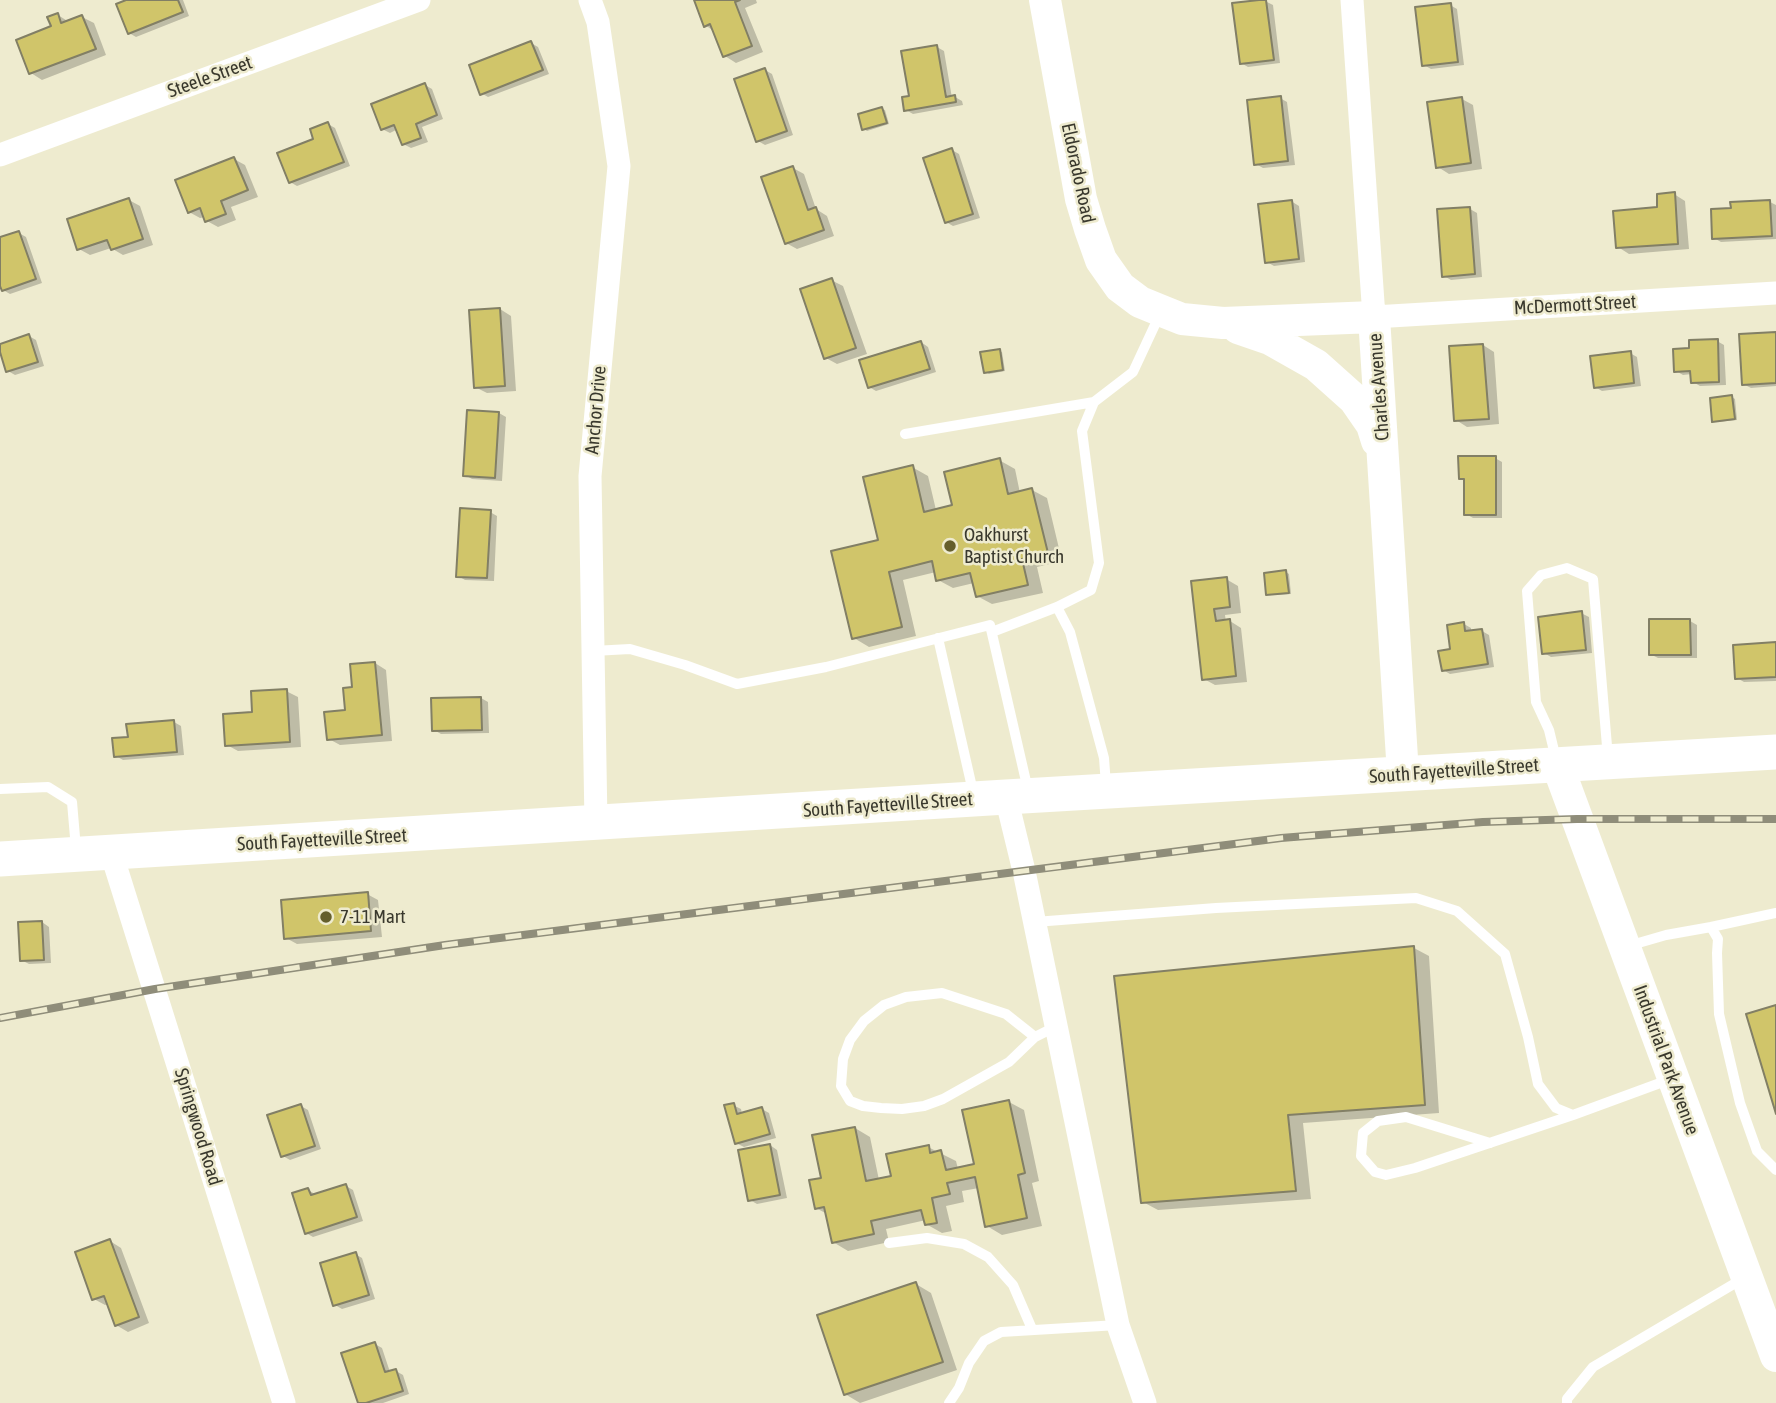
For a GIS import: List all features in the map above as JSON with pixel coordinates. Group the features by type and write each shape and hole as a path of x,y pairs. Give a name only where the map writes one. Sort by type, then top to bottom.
{"main road":[{"name":"South Fayetteville Street","path":"0,859 1776,752"}],"street":[{"name":"Steele Street","path":"0,155 419,0"},
{"name":"Anchor Drive","path":"590,0 598,22 619,166 590,476 596,823"},
{"name":"Eldorado Road","path":"1045,0 1081,199 1101,260 1120,287 1140,302 1182,319 1223,323 1374,317"},
{"name":"Charles Avenue","path":"1352,0 1403,774"},
{"name":"McDermott Street","path":"1374,317 1776,293"},
{"path":"1223,323 1270,339 1316,365 1354,399 1372,425 1384,463"},
{"name":"Industrial Park Avenue","path":"1558,764 1746,1276 1773,1340"},
{"path":"1004,797 1035,922 1118,1325 1145,1403"},
{"name":"Springwood Road","path":"111,852 284,1403"}],"lane":[{"path":"905,434 1094,402 1133,372 1162,310"},
{"path":"992,632 1058,607 1091,590 1099,563 1082,431 1094,402"},
{"path":"1558,764 1549,730 1536,702 1527,591 1541,575 1567,568 1593,579 1608,761"},
{"path":"1058,607 1070,632 1101,745 1107,792"},
{"path":"593,651 630,649 737,684 826,667 990,625 1004,797"},
{"path":"938,638 1004,797"},
{"path":"0,789 48,788 72,802 76,855"},
{"path":"1035,922 1216,908 1416,898 1457,911 1505,954 1538,1084 1556,1108 1573,1115"},
{"path":"1625,947 1666,935 1776,914"},
{"path":"1711,927 1718,939 1719,1014 1740,1103 1757,1151 1776,1170"},
{"path":"1035,1038 1006,1014 942,993 906,997 884,1005 864,1021 850,1040 844,1059 841,1086 850,1101 863,1106 902,1109 924,1106 943,1099 1009,1062 1035,1038 1057,1026"},
{"path":"1490,1143 1406,1117 1378,1121 1363,1133 1361,1156 1375,1172 1386,1175 1415,1168 1490,1143 1573,1115 1673,1079"},
{"path":"889,1243 927,1238 964,1244 988,1257 1013,1285 1032,1329"},
{"path":"1567,1403 1567,1399 1593,1367 1746,1276"},
{"path":"949,1403 984,1340 1002,1332 1118,1325"}],"building":[{"path":"126,0 178,0 183,12 128,34 116,4"},
{"path":"694,0 740,0 735,2 752,46 723,57 710,24 704,27"},
{"path":"1266,0 1274,60 1240,64 1232,3"},
{"path":"1451,3 1458,62 1422,66 1415,7"},
{"path":"58,13 61,23 82,15 96,49 29,74 16,40 51,26 47,17"},
{"path":"531,41 543,70 480,95 469,65"},
{"path":"937,45 946,97 955,95 956,102 904,111 902,97 909,96 901,51"},
{"path":"765,68 787,131 756,142 734,79"},
{"path":"425,83 437,115 416,124 421,138 402,145 394,125 381,130 371,104"},
{"path":"1281,96 1288,161 1254,165 1247,100"},
{"path":"1462,97 1471,163 1436,168 1427,102"},
{"path":"882,107 887,123 862,130 858,114"},
{"path":"328,122 344,162 289,183 277,153 313,139 310,129"},
{"path":"952,148 973,214 945,223 923,158"},
{"path":"234,157 248,190 221,201 226,214 205,222 200,208 188,213 175,180"},
{"path":"793,166 808,210 816,207 824,230 785,244 761,177"},
{"path":"1675,192 1678,244 1616,248 1613,211 1657,207 1657,194"},
{"path":"129,198 143,239 111,250 107,240 77,250 67,219"},
{"path":"1292,200 1299,259 1265,263 1258,204"},
{"path":"1770,200 1772,236 1712,239 1711,209 1731,208 1730,202"},
{"path":"1470,207 1475,274 1442,277 1437,209"},
{"path":"19,231 36,279 2,291 0,237"},
{"path":"832,278 856,348 824,359 800,289"},
{"path":"500,308 505,386 474,388 469,310"},
{"path":"1776,332 1776,383 1742,385 1739,334"},
{"path":"29,334 38,362 6,372 0,344"},
{"path":"1718,339 1719,382 1691,383 1690,371 1674,372 1673,349 1689,348 1689,340"},
{"path":"921,341 930,369 868,388 859,360"},
{"path":"1483,344 1489,419 1454,421 1449,346"},
{"path":"1000,349 1003,370 984,373 980,352"},
{"path":"1631,351 1634,383 1594,388 1590,356"},
{"path":"1732,395 1735,419 1712,422 1710,398"},
{"path":"467,410 499,412 495,478 463,476"},
{"path":"1458,456 1496,456 1496,515 1464,515 1464,479 1459,479"},
{"name":"Oakhurst Baptist Church","path":"1000,458 1008,494 1032,488 1048,553 1022,559 1028,585 976,597 970,573 936,581 932,561 889,572 902,627 852,639 831,551 878,540 863,477 913,465 924,512 952,505 944,472"},
{"path":"460,508 491,510 487,578 456,577"},
{"path":"1286,570 1289,593 1266,595 1264,573"},
{"path":"1227,577 1230,607 1214,609 1216,621 1230,619 1236,676 1202,680 1191,581"},
{"path":"1582,611 1586,650 1542,654 1538,617"},
{"path":"1649,619 1690,619 1691,655 1649,655"},
{"path":"1464,622 1465,631 1482,629 1488,664 1442,671 1438,651 1450,649 1447,625"},
{"path":"1776,642 1776,677 1735,679 1733,645"},
{"path":"375,662 382,735 327,740 324,712 345,710 343,688 352,687 350,664"},
{"path":"287,689 290,742 225,746 223,714 252,712 251,691"},
{"path":"481,697 482,730 432,731 431,698"},
{"path":"174,720 177,752 114,757 112,738 128,737 126,724"},
{"path":"368,892 371,931 284,939 281,900"},
{"path":"42,921 44,960 20,961 18,922"},
{"path":"1414,946 1425,1105 1288,1115 1296,1191 1141,1203 1114,976"},
{"path":"1776,1005 1776,1114 1746,1014"},
{"path":"1009,1100 1025,1173 1018,1175 1027,1218 985,1227 975,1177 947,1183 950,1194 932,1198 937,1223 925,1225 921,1210 871,1221 874,1234 832,1243 824,1207 815,1209 809,1180 821,1178 812,1135 855,1127 866,1181 891,1176 886,1154 929,1145 930,1153 941,1150 946,1170 974,1164 962,1110"},
{"path":"734,1103 737,1114 762,1107 770,1134 735,1144 724,1105"},
{"path":"301,1104 315,1146 281,1157 267,1115"},
{"path":"770,1144 780,1195 748,1201 738,1150"},
{"path":"346,1184 357,1217 305,1234 292,1193 308,1188 311,1195"},
{"path":"110,1239 139,1317 115,1326 104,1296 92,1300 75,1252"},
{"path":"356,1252 369,1295 333,1306 320,1263"},
{"path":"916,1282 943,1362 844,1395 817,1315"},
{"path":"375,1342 385,1372 396,1369 403,1391 358,1403 341,1353"}],"railway":[{"path":"0,1018 155,989 445,945 1281,838 1483,822 1776,819"}],"place":[{"name":"Oakhurst Baptist Church","path":"950,546"},
{"name":"7-11 Mart","path":"326,917"}]}
